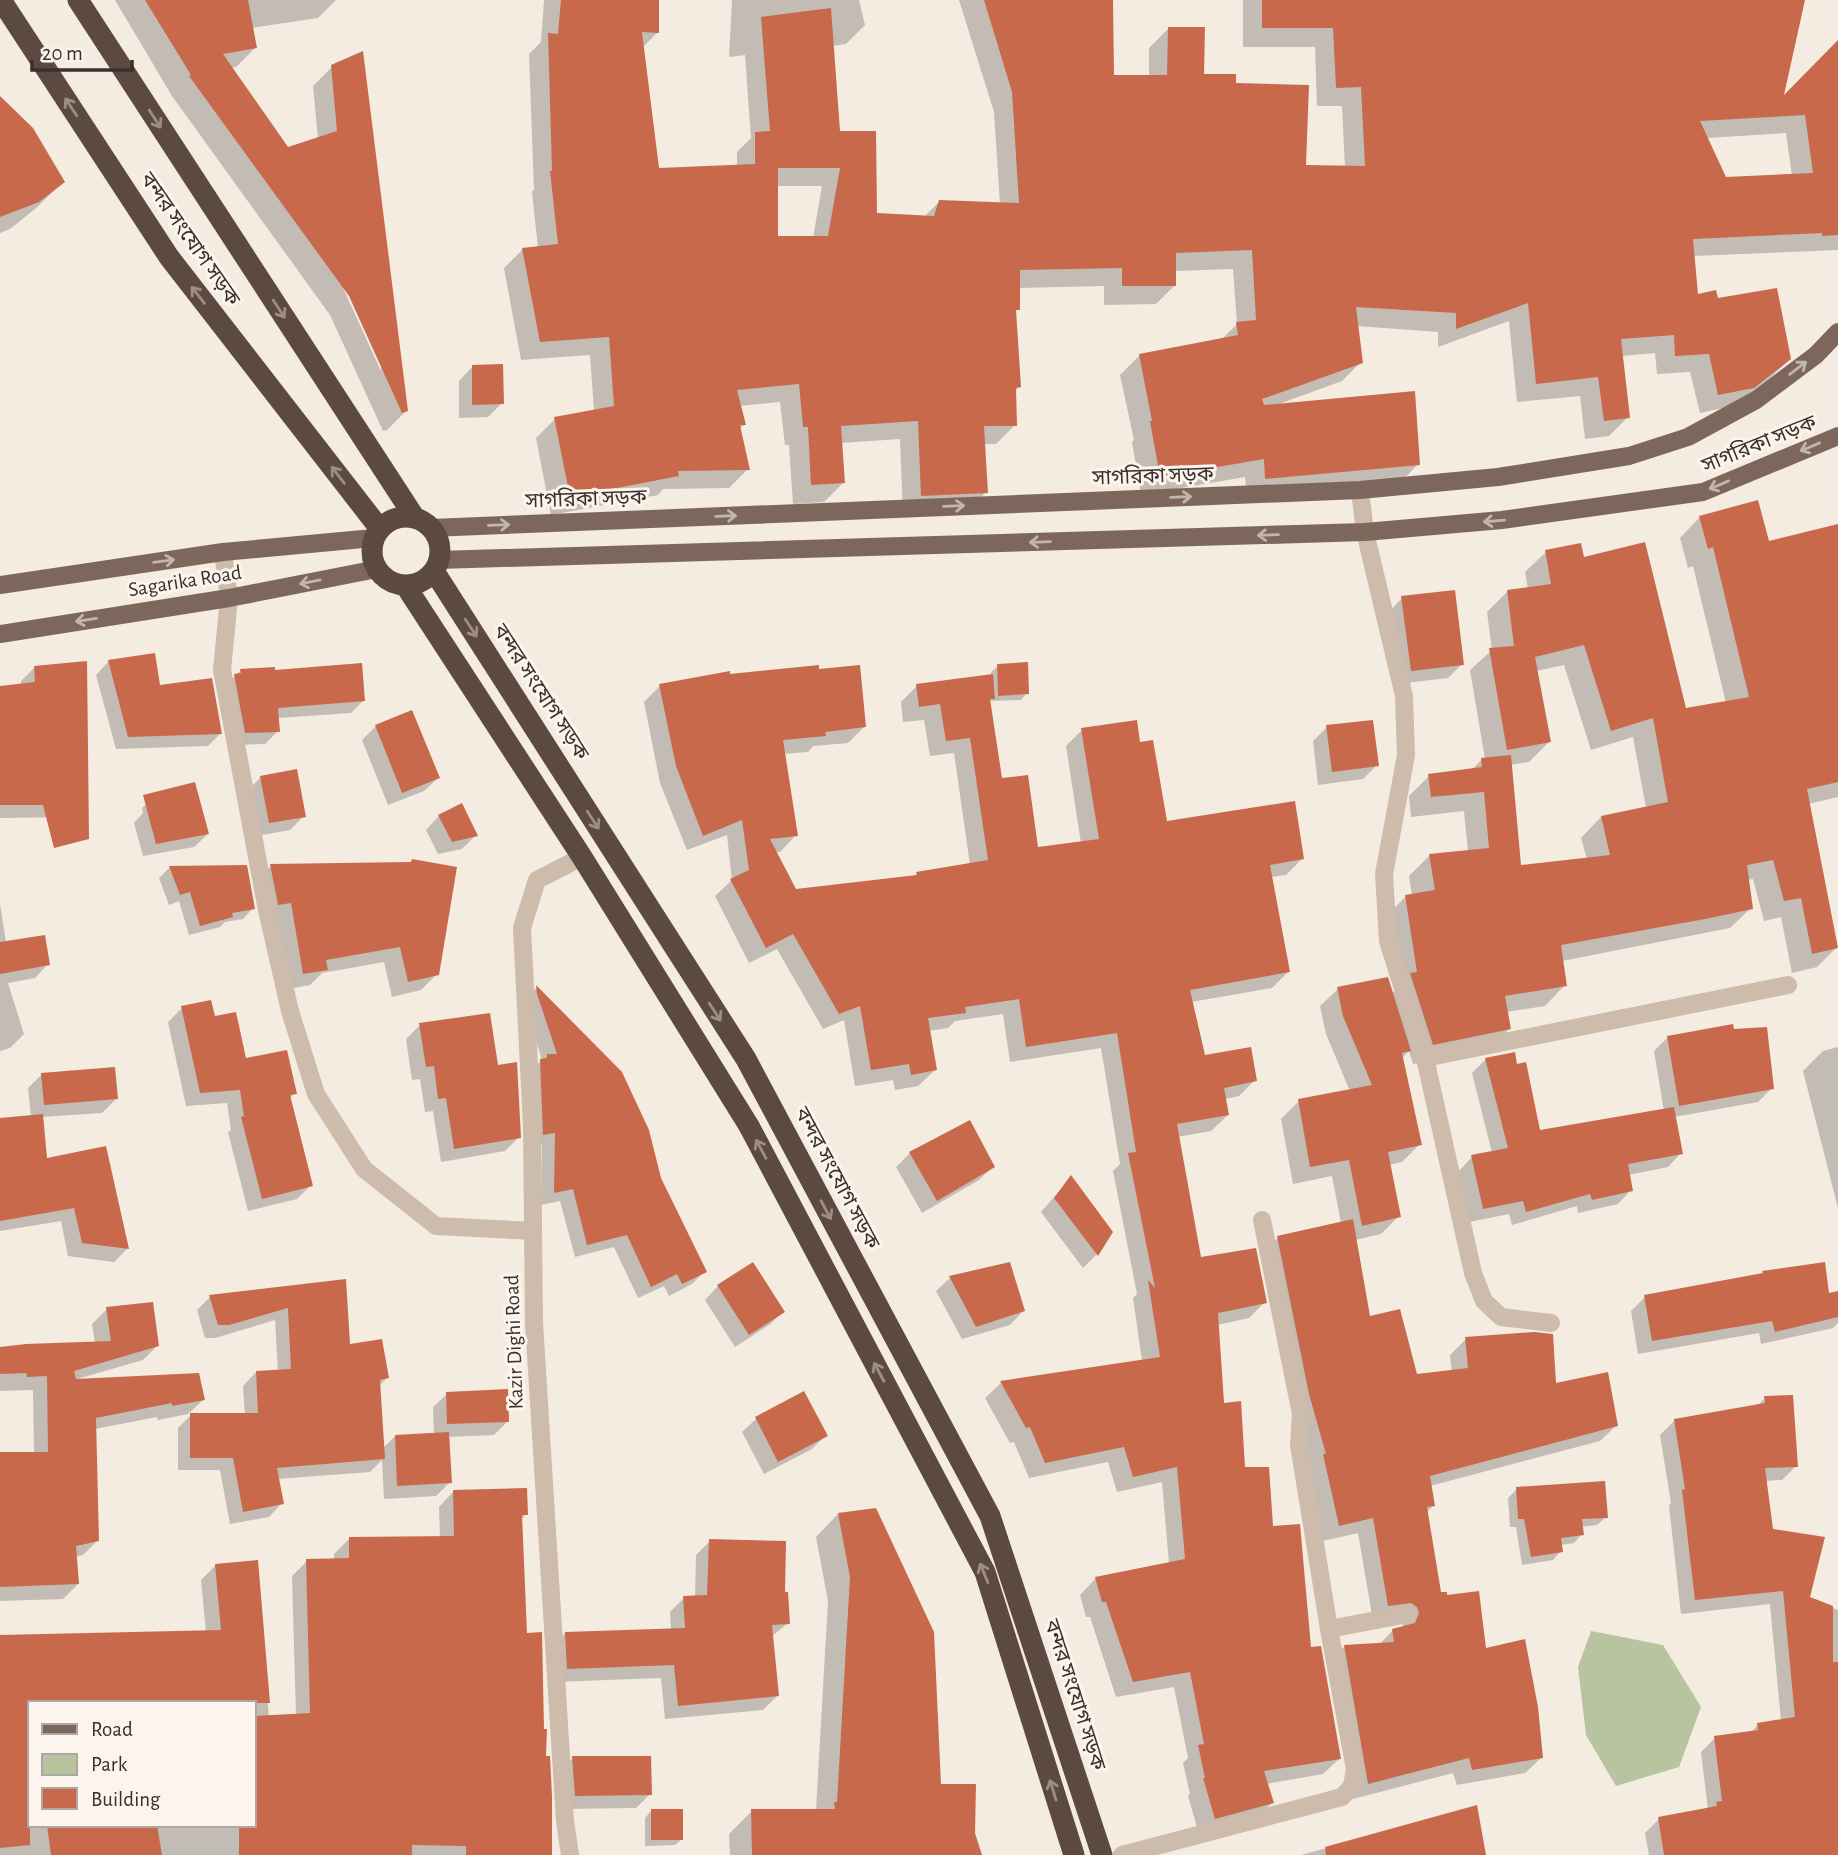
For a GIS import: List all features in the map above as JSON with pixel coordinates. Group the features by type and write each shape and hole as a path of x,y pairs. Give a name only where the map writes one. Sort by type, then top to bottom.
{"highway":[{"name":"বন্দর সংযোগ সড়ক","path":"1,0 169,257 377,533"},
{"name":"বন্দর সংযোগ সড়ক","path":"78,0 423,523"},
{"path":"399,517 423,523 437,538 440,549 436,565 415,584 405,585 384,578 373,559 372,549 377,533 388,522 399,517"},
{"name":"বন্দর সংযোগ সড়ক","path":"436,565 746,1059 990,1516 1102,1855"},
{"path":"405,585 582,857 749,1126 985,1572 1074,1855"}],"main road":[{"name":"সাগরিকা সড়ক","path":"423,523 1360,490 1498,477 1616,458 1688,437 1756,400 1816,355 1838,332"},
{"name":"সাগরিকা সড়ক","path":"436,565 1365,531 1502,520 1703,492 1838,436"},
{"path":"0,585 223,552 377,533"},
{"name":"Sagarika Road","path":"0,634 229,598 377,569"}],"street":[{"path":"1360,490 1365,531 1404,696 1406,755 1384,874 1388,942 1425,1058 1473,1273 1484,1301 1501,1317 1550,1323"},
{"path":"223,552 229,598 222,670 267,910 290,1011 316,1094 364,1169 436,1226 533,1231"},
{"name":"Kazir Dighi Road","path":"570,1855 565,1821 534,1322 532,1126 522,928 537,880 582,857"},
{"path":"1425,1058 1788,985"},
{"path":"1122,1855 1342,1797 1352,1786 1355,1769 1299,1445 1301,1414 1262,1220"},
{"path":"1329,1629 1408,1614"}],"green space":[{"path":"1591,1631 1663,1645 1701,1707 1679,1767 1616,1786 1586,1735 1578,1667"}],"building":[{"path":"145,0 248,0 257,48 223,54 288,147 337,131 331,65 363,51 408,411 402,413 349,296 189,76 191,75"},
{"path":"561,0 659,0 659,33 642,32 659,168 755,164 755,132 770,131 761,17 831,8 840,131 876,131 877,213 934,216 939,200 1019,203 1012,92 984,0 1113,0 1114,75 1167,75 1168,27 1205,27 1204,74 1236,74 1236,83 1309,85 1306,165 1365,166 1361,87 1336,88 1333,28 1262,28 1262,0 1805,0 1784,95 1838,40 1838,235 1822,236 1822,233 1693,239 1698,294 1716,290 1718,298 1777,288 1791,359 1754,388 1718,395 1709,354 1675,356 1674,335 1621,339 1630,418 1604,421 1598,377 1536,384 1528,303 1456,329 1456,313 1356,307 1363,363 1262,399 1264,405 1415,391 1420,465 1265,479 1264,459 1160,477 1139,354 1238,335 1236,322 1256,320 1252,250 1176,253 1176,286 1122,286 1122,268 1020,270 1020,310 1016,310 1021,387 1016,388 1017,426 984,426 988,493 921,496 918,421 841,426 845,483 811,485 808,427 803,427 799,384 737,390 746,425 740,425 750,470 678,471 679,476 570,497 554,417 614,406 609,337 540,342 522,248 558,244 550,171 548,33 558,34","holes":["1805,115 1813,173 1726,177 1700,121","778,168 840,168 828,236 778,236"]},
{"path":"0,96 33,128 65,182 39,202 0,217"},
{"path":"503,364 504,404 472,405 472,365"},
{"path":"1758,500 1769,541 1838,524 1838,782 1807,789 1838,948 1812,954 1801,898 1784,901 1773,860 1747,865 1753,909 1561,945 1567,986 1505,996 1511,1029 1433,1045 1410,973 1417,972 1405,895 1435,890 1429,854 1489,848 1484,792 1431,797 1428,774 1482,767 1481,758 1511,755 1521,865 1610,855 1601,816 1668,802 1653,718 1611,731 1584,645 1535,657 1551,742 1507,750 1489,648 1514,646 1507,590 1551,584 1545,550 1581,543 1584,557 1645,542 1686,708 1749,697 1713,547 1708,549 1699,516"},
{"path":"1455,590 1464,665 1411,671 1401,596"},
{"path":"155,653 160,685 212,678 222,734 128,737 108,660"},
{"path":"87,661 89,839 54,848 43,805 0,805 0,686 35,682 34,666"},
{"path":"1028,662 1029,694 998,696 997,664"},
{"path":"362,663 365,701 278,708 280,732 245,733 234,674 241,673 240,669 275,667 275,670"},
{"path":"819,665 819,669 860,665 866,727 825,732 826,736 783,740 798,836 770,839 796,889 917,875 916,872 988,860 970,738 946,741 940,704 919,707 916,684 993,674 995,699 990,699 1002,778 1028,775 1038,847 1099,839 1081,728 1137,720 1140,742 1153,740 1167,821 1295,801 1304,859 1270,865 1290,972 1190,990 1205,1055 1251,1047 1257,1081 1224,1088 1229,1115 1177,1124 1201,1257 1256,1248 1267,1303 1218,1313 1224,1403 1241,1401 1245,1467 1269,1467 1273,1526 1300,1524 1311,1647 1321,1646 1341,1759 1264,1771 1274,1803 1215,1819 1203,1778 1198,1745 1204,1744 1190,1672 1133,1682 1106,1602 1102,1602 1095,1577 1185,1559 1177,1467 1133,1477 1124,1447 1045,1463 1030,1427 1026,1428 1000,1381 1160,1357 1148,1280 1155,1288 1128,1153 1136,1152 1117,1033 1026,1047 1019,999 965,1007 966,1013 928,1018 937,1070 911,1075 909,1064 871,1070 860,1006 839,1014 793,934 766,948 730,879 749,870 742,820 703,836 676,766 659,684 730,671 730,674"},
{"path":"412,710 440,778 402,793 375,725"},
{"path":"1373,720 1379,766 1332,772 1326,725"},
{"path":"297,769 306,817 269,823 260,776"},
{"path":"195,782 209,834 156,844 143,795"},
{"path":"462,803 478,836 452,842 438,815"},
{"path":"412,859 457,867 439,975 408,982 400,947 326,960 328,970 303,974 291,903 278,905 270,864 411,862"},
{"path":"247,865 255,909 232,913 233,917 200,926 190,892 180,895 169,866"},
{"path":"45,935 50,965 0,974 0,942"},
{"path":"1388,977 1411,1051 1402,1053 1422,1145 1388,1152 1401,1217 1362,1226 1349,1160 1310,1167 1298,1099 1372,1085 1343,1016 1337,987"},
{"path":"536,985 622,1072 649,1130 661,1178 707,1272 682,1284 677,1274 651,1287 627,1235 587,1245 573,1189 554,1193 555,1133 543,1135 540,1059 547,1058 547,1054 557,1054"},
{"path":"211,1000 215,1016 236,1012 246,1058 287,1050 297,1094 290,1095 313,1186 262,1199 241,1117 244,1116 240,1090 200,1093 181,1006"},
{"path":"490,1013 498,1065 517,1062 521,1138 454,1149 446,1098 438,1099 434,1066 426,1067 419,1023"},
{"path":"1733,1024 1734,1029 1767,1027 1774,1089 1679,1106 1667,1036"},
{"path":"1515,1052 1517,1064 1526,1062 1540,1130 1674,1107 1683,1154 1628,1164 1633,1191 1592,1200 1590,1194 1526,1212 1523,1201 1483,1209 1471,1155 1508,1148 1485,1058"},
{"path":"115,1067 118,1099 44,1105 41,1073"},
{"path":"43,1114 47,1158 106,1146 129,1249 82,1243 74,1208 0,1221 0,1118"},
{"path":"970,1120 995,1167 937,1201 909,1152"},
{"path":"1071,1175 1113,1232 1098,1256 1054,1198"},
{"path":"1353,1219 1370,1316 1400,1309 1417,1374 1468,1368 1465,1337 1534,1332 1553,1334 1556,1383 1608,1372 1618,1426 1430,1476 1435,1506 1427,1507 1441,1592 1447,1592 1447,1595 1479,1591 1486,1648 1525,1639 1538,1707 1543,1758 1472,1770 1469,1758 1368,1784 1344,1645 1394,1642 1392,1629 1415,1623 1419,1613 1417,1607 1411,1603 1388,1606 1373,1518 1339,1526 1323,1454 1326,1454 1309,1394 1277,1236"},
{"path":"753,1262 785,1312 749,1335 717,1285"},
{"path":"1010,1262 1025,1311 976,1327 949,1276"},
{"path":"1825,1262 1829,1293 1838,1291 1838,1317 1775,1332 1772,1321 1652,1341 1644,1295 1763,1273 1762,1271"},
{"path":"346,1279 350,1344 382,1339 389,1378 380,1380 385,1459 277,1468 284,1504 243,1512 233,1458 190,1458 190,1413 258,1413 256,1371 291,1369 288,1308 229,1325 218,1325 209,1295"},
{"path":"153,1302 159,1346 74,1371 76,1379 199,1373 205,1400 172,1406 172,1403 96,1418 99,1541 76,1546 79,1584 0,1587 0,1452 48,1452 47,1376 27,1377 26,1373 0,1374 0,1347 111,1341 106,1307"},
{"path":"508,1389 509,1422 447,1424 446,1392"},
{"path":"804,1391 828,1436 778,1462 755,1417"},
{"path":"1793,1395 1798,1467 1765,1468 1773,1529 1825,1537 1810,1597 1833,1606 1833,1662 1838,1662 1838,1855 1664,1855 1658,1817 1717,1806 1716,1802 1722,1801 1714,1736 1758,1730 1757,1723 1795,1717 1783,1591 1695,1600 1682,1490 1685,1489 1674,1419 1765,1403 1764,1396"},
{"path":"449,1432 452,1483 397,1486 395,1435"},
{"path":"1605,1481 1608,1518 1582,1519 1584,1535 1561,1538 1563,1552 1531,1557 1524,1519 1518,1519 1516,1487"},
{"path":"527,1488 528,1515 522,1515 527,1633 542,1632 544,1729 547,1729 546,1756 550,1756 552,1796 552,1855 466,1855 466,1846 412,1845 412,1855 239,1855 239,1827 256,1827 256,1716 310,1713 306,1559 349,1558 349,1537 454,1536 453,1490"},
{"path":"876,1508 934,1632 941,1784 976,1784 975,1833 982,1855 752,1855 751,1809 835,1809 850,1577 838,1513"},
{"path":"709,1539 786,1541 785,1592 788,1592 790,1624 772,1625 779,1696 678,1706 674,1665 567,1669 565,1632 685,1628 683,1596 707,1595"},
{"path":"258,1560 270,1703 28,1701 30,1845 0,1848 0,1635 221,1630 215,1564"},
{"path":"572,1756 651,1756 652,1795 575,1796"},
{"path":"1477,1805 1486,1855 1326,1855 1325,1847"},
{"path":"651,1809 683,1809 683,1840 651,1840"},
{"path":"47,1827 157,1827 162,1855 51,1855"}]}
